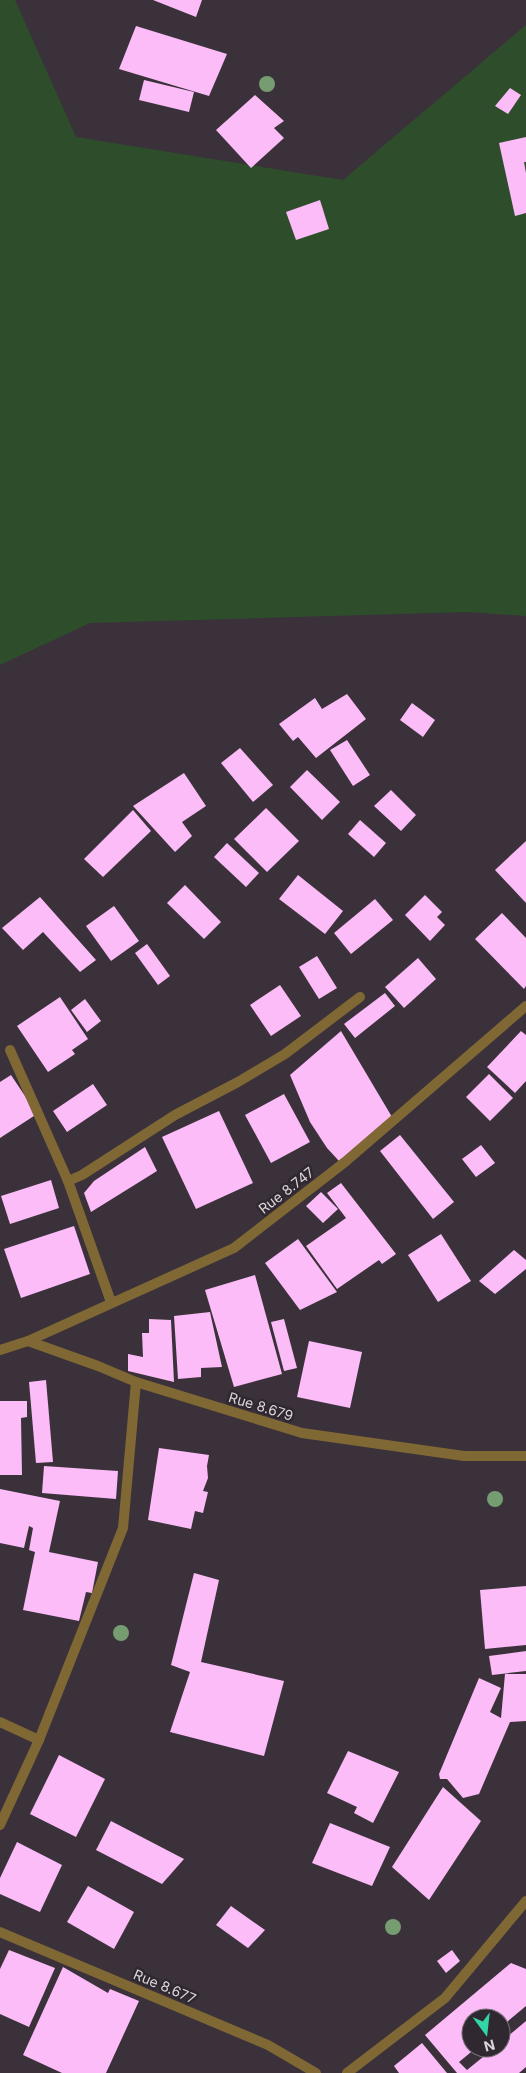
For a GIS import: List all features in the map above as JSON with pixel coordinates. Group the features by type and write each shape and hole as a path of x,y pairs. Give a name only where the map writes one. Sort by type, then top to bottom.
{"street":[{"path":"68,1181 82,1175 175,1115 238,1082 285,1054 360,997"},
{"name":"Rue 8.747","path":"28,1341 234,1248 345,1162 526,1006"},
{"path":"10,1050 68,1181 111,1302"},
{"path":"0,1350 28,1341"},
{"name":"Rue 8.679","path":"28,1341 136,1382 302,1433 464,1456 526,1456"},
{"path":"0,1825 39,1740 123,1528 136,1382"},
{"path":"0,1722 39,1740"},
{"path":"347,2073 445,1998 526,1902"},
{"name":"Rue 8.677","path":"0,1932 268,2045 316,2073"}],"green space":[{"path":"0,0 15,0 76,137 343,180 526,25 526,616 468,612 90,623 0,665"}],"building":[{"path":"153,0 202,0 196,17"},
{"path":"136,26 227,54 209,96 119,69"},
{"path":"144,80 194,92 189,112 139,100"},
{"path":"510,88 521,95 508,114 495,106"},
{"path":"255,95 284,121 274,128 284,138 251,168 216,130"},
{"path":"526,137 526,162 524,162 526,173 526,213 515,216 499,143"},
{"path":"320,200 329,229 296,240 286,212"},
{"path":"347,694 366,719 316,758 298,737 293,741 279,724 315,698 322,709"},
{"path":"412,703 435,720 423,737 400,720"},
{"path":"347,740 370,775 353,786 330,750"},
{"path":"240,748 273,785 253,802 221,763"},
{"path":"307,770 340,802 322,820 290,787"},
{"path":"184,773 206,806 182,822 192,836 175,852 133,806"},
{"path":"391,790 416,815 401,831 374,806"},
{"path":"266,808 299,841 267,872 234,839"},
{"path":"133,810 151,831 103,877 84,859"},
{"path":"360,820 386,843 374,857 348,834"},
{"path":"526,841 526,903 495,870"},
{"path":"227,843 259,873 246,887 214,857"},
{"path":"298,875 343,911 325,934 279,899"},
{"path":"185,885 221,922 204,939 167,903"},
{"path":"425,895 442,912 437,917 445,925 430,941 405,915"},
{"path":"40,897 96,960 80,972 43,932 23,950 2,928"},
{"path":"375,899 393,920 351,954 334,933"},
{"path":"114,906 139,941 111,961 86,926"},
{"path":"502,913 526,938 526,986 524,989 475,939"},
{"path":"147,944 170,976 158,985 135,953"},
{"path":"317,956 337,988 319,999 299,967"},
{"path":"418,958 436,979 404,1008 385,987"},
{"path":"280,985 301,1016 271,1036 250,1005"},
{"path":"385,993 395,1006 355,1038 344,1024"},
{"path":"60,997 88,1039 72,1050 75,1054 48,1072 17,1026"},
{"path":"85,999 101,1021 87,1032 71,1010"},
{"path":"341,1031 392,1117 339,1161 327,1148 310,1122 290,1075"},
{"path":"521,1031 526,1035 526,1081 515,1093 487,1067"},
{"path":"489,1074 513,1098 490,1121 466,1097"},
{"path":"11,1075 37,1114 0,1138 0,1082"},
{"path":"93,1084 107,1105 67,1132 53,1111"},
{"path":"284,1094 310,1142 271,1163 245,1115"},
{"path":"219,1111 253,1183 196,1209 162,1137"},
{"path":"400,1135 454,1202 433,1219 380,1151"},
{"path":"481,1145 495,1163 476,1177 462,1159"},
{"path":"145,1147 157,1171 91,1212 84,1193 94,1181"},
{"path":"51,1180 59,1208 10,1224 1,1196"},
{"path":"341,1183 396,1254 382,1264 379,1260 337,1289 306,1246 346,1218 327,1193"},
{"path":"321,1192 338,1209 323,1223 306,1206"},
{"path":"74,1226 90,1274 21,1298 4,1249"},
{"path":"441,1234 471,1281 438,1302 408,1255"},
{"path":"298,1239 337,1292 300,1310 265,1263"},
{"path":"514,1250 526,1260 526,1269 495,1294 479,1281"},
{"path":"255,1275 282,1374 234,1387 205,1290"},
{"path":"210,1312 222,1367 201,1368 201,1377 178,1379 174,1316"},
{"path":"149,1319 171,1320 174,1382 128,1371 128,1354 143,1357 142,1333 149,1333"},
{"path":"284,1319 297,1368 284,1371 271,1322"},
{"path":"309,1341 362,1352 350,1408 297,1397"},
{"path":"46,1380 53,1462 36,1463 29,1382"},
{"path":"0,1401 27,1401 27,1417 21,1418 22,1475 0,1475"},
{"path":"159,1448 209,1455 207,1466 208,1478 203,1491 208,1492 203,1513 195,1511 191,1529 148,1520"},
{"path":"44,1466 118,1471 116,1499 42,1493"},
{"path":"0,1489 60,1501 49,1552 98,1562 92,1593 86,1592 79,1621 23,1610 35,1552 29,1550 33,1528 29,1526 24,1548 0,1543"},
{"path":"194,1573 219,1580 201,1662 284,1681 264,1756 170,1732 190,1672 171,1665"},
{"path":"526,1586 526,1645 485,1649 480,1590"},
{"path":"526,1651 526,1671 492,1675 489,1656"},
{"path":"505,1674 526,1674 526,1721 510,1722 479,1794 463,1798 447,1779 440,1779 439,1774 479,1678 501,1688 490,1712 501,1718"},
{"path":"348,1751 399,1772 373,1823 354,1813 357,1807 327,1793"},
{"path":"59,1755 105,1779 76,1837 30,1814"},
{"path":"443,1787 481,1821 429,1900 392,1867"},
{"path":"111,1821 184,1859 162,1884 96,1850"},
{"path":"330,1823 390,1847 372,1886 312,1863"},
{"path":"17,1842 62,1865 40,1912 0,1894 0,1878"},
{"path":"88,1886 134,1912 114,1949 67,1922"},
{"path":"231,1906 265,1930 248,1948 216,1925"},
{"path":"9,1950 55,1968 29,2027 0,2014 0,1969"},
{"path":"452,1950 460,1961 446,1973 437,1961"},
{"path":"511,1963 526,1969 526,2006 511,2019 511,2008 461,2008 461,2058 464,2058 459,2062 467,2070 482,2058 511,2058 511,2034 526,2021 526,2067 519,2073 457,2073 425,2035"},
{"path":"63,1967 108,1993 110,1989 139,2001 106,2073 62,2073 23,2055"},
{"path":"422,2043 447,2073 399,2073 394,2066"}]}
